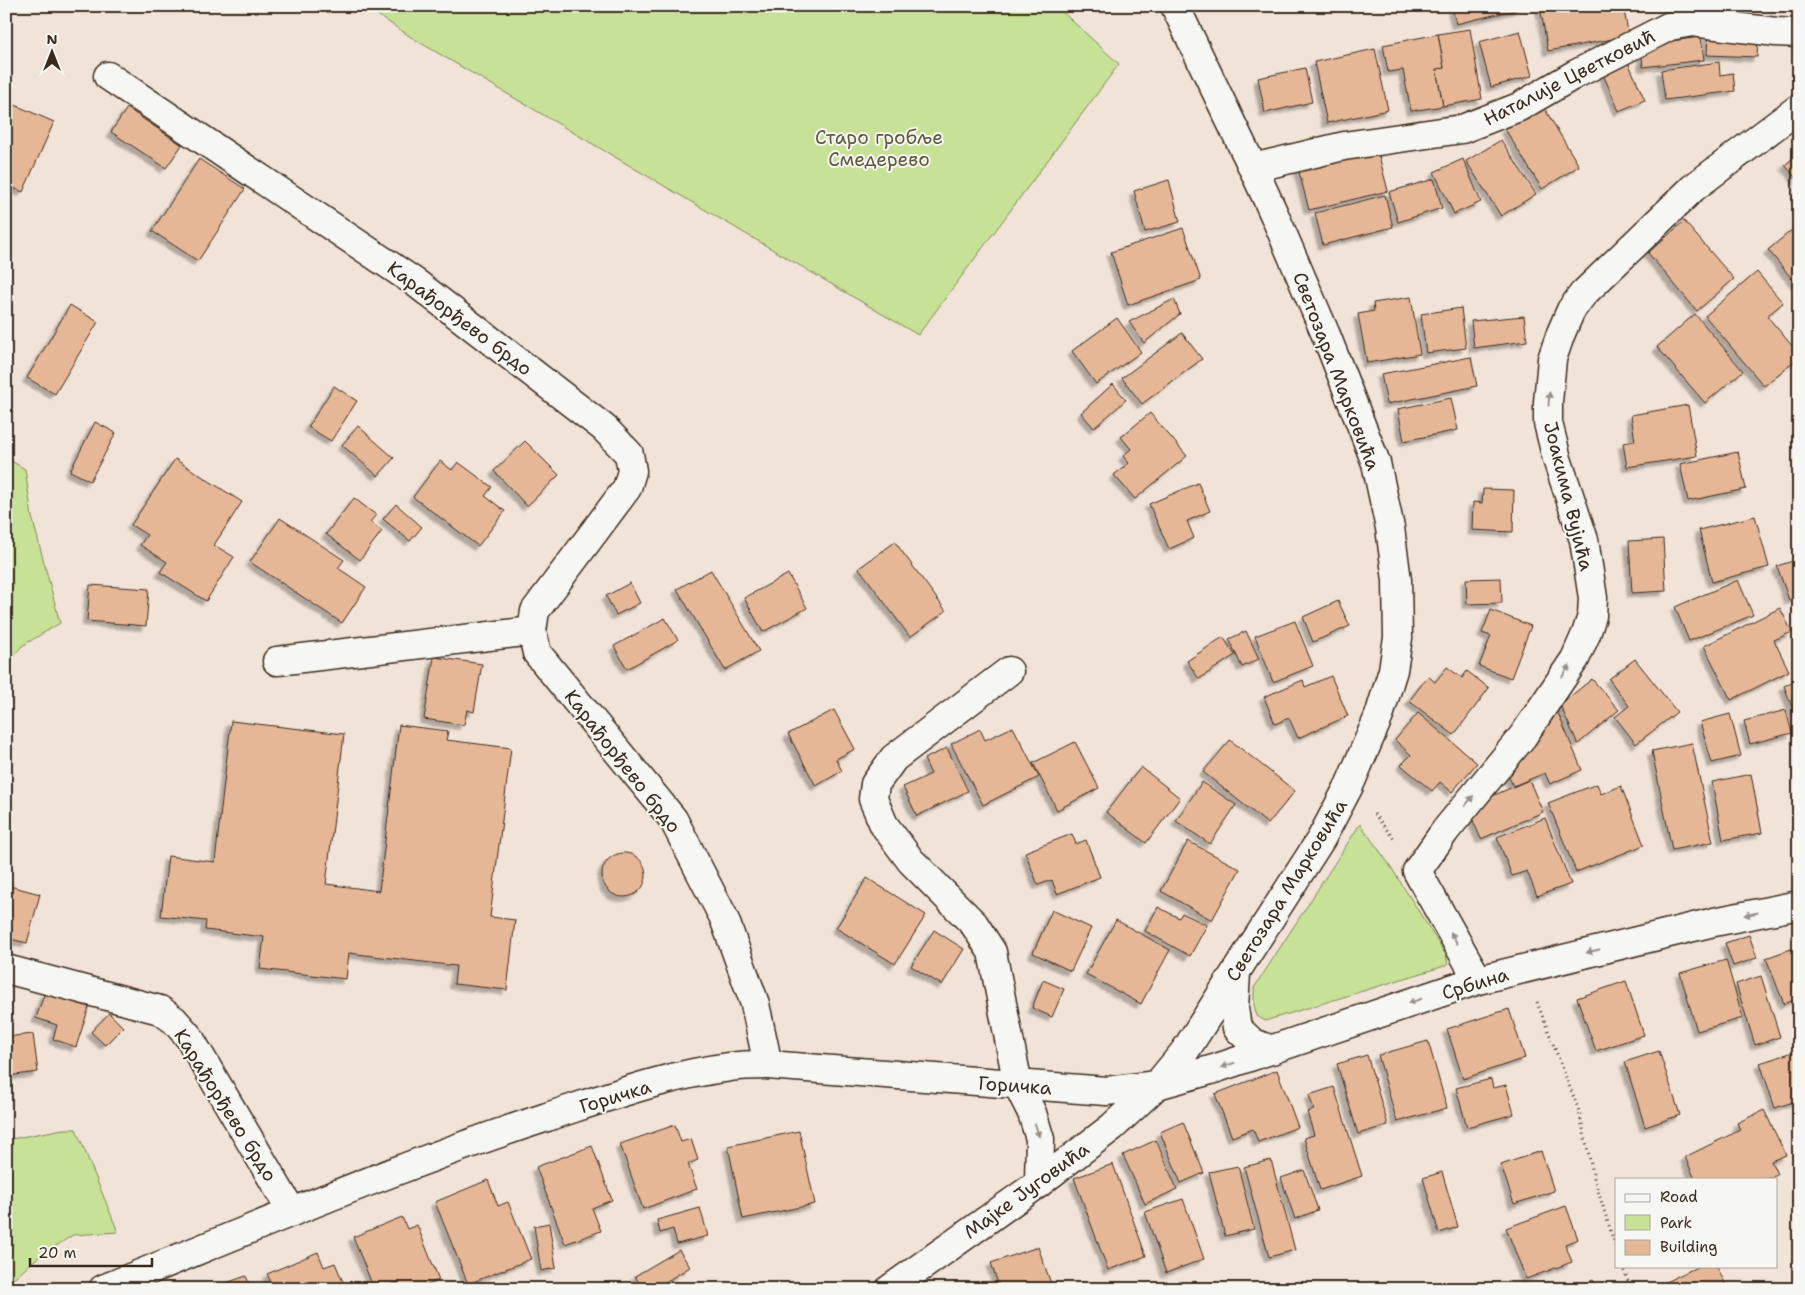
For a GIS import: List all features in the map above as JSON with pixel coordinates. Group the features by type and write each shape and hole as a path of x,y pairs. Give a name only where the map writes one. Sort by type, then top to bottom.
{"street":[{"name":"Светозара Марковића","path":"1157,1085 1185,1051 1321,839 1349,786 1379,716 1393,670 1398,638 1397,580 1390,528 1376,463 1326,335 1253,168 1175,6"},
{"name":"Наталије Цветковић","path":"1253,168 1344,146 1462,130 1519,107 1574,75 1670,26 1692,22 1799,33"},
{"name":"Карађорђево брдо","path":"108,76 416,283 604,428 629,454 632,470 627,488 534,611 532,631 538,653 673,819 724,918 755,1004 768,1065"},
{"name":"Јоакима Вујића","path":"1418,871 1445,831 1523,736 1575,659 1592,616 1592,598 1584,540 1557,459 1548,423 1552,359 1560,333 1571,310 1583,294 1693,188 1799,108"},
{"path":"277,661 532,631"},
{"path":"1009,671 894,758 875,784 874,799 884,825 911,861 974,924 992,952 1018,1085 1032,1112 1040,1139 1039,1183"},
{"path":"1418,871 1478,980"},
{"name":"Србина","path":"1157,1085 1272,1050 1478,980 1714,922 1799,905"},
{"name":"Карађорђево брдо","path":"6,969 160,1010 174,1020 189,1037 292,1212"},
{"path":"1236,970 1234,1008 1237,1028 1253,1042 1272,1050"},
{"name":"Горичка","path":"103,1289 292,1212 488,1136 620,1093 680,1076 731,1066 768,1065 1106,1092 1157,1085"},
{"name":"Мајке Југовића","path":"890,1289 1039,1183 1112,1127 1157,1085"}],"path":[{"path":"1349,786 1389,831 1418,871"},
{"path":"1524,968 1579,1111 1594,1178 1615,1245"},
{"path":"1623,1268 1631,1289"}],"green space":[{"name":"Старо гробље Смедерево","path":"364,6 1056,6 1119,64 918,335 414,39"},
{"path":"6,458 25,469 32,517 60,623 22,646 6,664"},
{"path":"1360,824 1389,864 1446,955 1448,965 1265,1021 1257,1016 1254,1005 1254,988"},
{"path":"63,1129 76,1129 118,1232 73,1235 36,1259 6,1286 6,1140"}],"building":[{"path":"1452,6 1518,6 1519,9 1456,24"},
{"path":"1540,6 1623,6 1629,36 1548,51"},
{"path":"1470,29 1482,99 1443,106 1436,69 1444,68 1438,34"},
{"path":"1520,31 1532,76 1491,87 1479,42"},
{"path":"1438,34 1444,68 1436,69 1443,106 1411,111 1403,70 1388,72 1383,45"},
{"path":"1708,34 1758,36 1757,57 1707,55"},
{"path":"1701,37 1704,60 1643,67 1641,45"},
{"path":"1375,49 1388,110 1327,123 1314,62"},
{"path":"1627,60 1645,100 1619,111 1602,72"},
{"path":"1719,62 1720,75 1733,73 1735,91 1665,100 1661,70"},
{"path":"1305,68 1312,102 1265,113 1258,78"},
{"path":"6,101 54,122 23,192 6,185"},
{"path":"1543,106 1579,166 1542,189 1505,129"},
{"path":"127,108 182,145 166,168 111,132"},
{"path":"1501,140 1536,194 1501,216 1466,161"},
{"path":"1377,148 1388,191 1309,210 1298,168"},
{"path":"1799,153 1799,182 1785,165"},
{"path":"199,159 245,189 198,261 152,231"},
{"path":"1463,159 1481,202 1454,214 1434,172"},
{"path":"1434,179 1442,208 1398,222 1389,192"},
{"path":"1169,180 1180,222 1145,232 1134,191"},
{"path":"1385,195 1393,227 1323,245 1315,213"},
{"path":"1684,221 1734,279 1697,311 1648,253"},
{"path":"1799,224 1799,287 1768,250"},
{"path":"1183,228 1201,280 1128,305 1111,252"},
{"path":"1757,272 1783,303 1767,316 1799,354 1799,357 1764,386 1705,316"},
{"path":"1411,297 1420,354 1367,363 1358,314 1374,311 1373,303"},
{"path":"1174,299 1180,314 1144,343 1129,322"},
{"path":"70,305 98,322 55,394 27,378"},
{"path":"1461,308 1466,348 1426,353 1421,314"},
{"path":"1695,314 1743,371 1705,403 1657,347"},
{"path":"1524,316 1527,341 1474,348 1471,321"},
{"path":"1117,318 1141,352 1096,384 1072,351"},
{"path":"1182,333 1202,359 1142,404 1122,378"},
{"path":"1471,357 1477,386 1387,404 1381,374"},
{"path":"1113,384 1126,400 1094,428 1081,413"},
{"path":"334,386 357,401 331,441 308,427"},
{"path":"1451,398 1458,430 1404,441 1398,409"},
{"path":"1688,405 1697,456 1627,467 1623,443 1635,441 1631,415"},
{"path":"1150,413 1187,456 1135,499 1114,475 1129,463 1123,456 1131,449 1121,437"},
{"path":"95,422 116,433 90,481 70,471"},
{"path":"358,426 394,458 378,476 342,445"},
{"path":"525,441 559,475 527,506 494,471"},
{"path":"1738,452 1746,489 1688,501 1680,464"},
{"path":"175,459 242,502 214,545 234,557 206,601 160,572 167,562 140,545 147,535 131,525"},
{"path":"440,461 452,470 458,462 492,487 485,496 505,511 478,546 413,497"},
{"path":"1198,483 1210,511 1187,521 1194,538 1169,549 1149,504"},
{"path":"1483,489 1514,490 1513,532 1472,530 1473,502 1482,503"},
{"path":"354,498 376,515 370,522 382,531 360,560 326,534"},
{"path":"396,504 422,527 410,541 383,519"},
{"path":"1755,516 1769,567 1712,582 1699,530"},
{"path":"280,518 344,560 338,568 366,587 342,623 250,562"},
{"path":"1663,539 1666,591 1632,593 1629,541"},
{"path":"895,542 946,611 910,637 859,568"},
{"path":"1799,559 1799,597 1789,600 1777,566"},
{"path":"711,570 759,651 725,670 677,589"},
{"path":"788,574 807,608 763,632 744,598"},
{"path":"1501,578 1502,603 1467,604 1466,579"},
{"path":"1738,580 1753,615 1689,641 1675,607"},
{"path":"630,583 640,603 616,615 606,596"},
{"path":"90,585 149,589 146,626 87,621"},
{"path":"1338,601 1350,626 1313,642 1303,617"},
{"path":"1780,608 1792,632 1774,640 1789,671 1731,700 1704,646"},
{"path":"1491,610 1531,626 1511,678 1479,666 1491,636 1482,633"},
{"path":"665,618 678,640 627,669 614,646"},
{"path":"1295,621 1313,666 1273,682 1255,636"},
{"path":"1246,631 1259,659 1242,667 1229,639"},
{"path":"1223,637 1235,655 1199,679 1187,661"},
{"path":"434,657 482,664 474,712 467,710 464,725 424,719"},
{"path":"1635,659 1677,712 1636,744 1615,717 1629,706 1609,679"},
{"path":"1447,667 1462,678 1467,671 1489,688 1454,735 1409,701 1428,676 1435,682"},
{"path":"1331,676 1348,716 1298,738 1289,718 1275,724 1264,697 1303,680 1305,687"},
{"path":"1799,678 1799,725 1784,686"},
{"path":"1592,679 1619,710 1578,744 1560,705"},
{"path":"1555,706 1582,770 1550,784 1545,773 1513,786 1504,766"},
{"path":"834,710 855,749 836,759 842,771 816,786 788,734"},
{"path":"1786,710 1792,733 1750,744 1744,721"},
{"path":"1418,713 1477,763 1452,792 1440,782 1432,791 1401,765 1411,755 1395,740"},
{"path":"1730,714 1741,756 1712,763 1700,722"},
{"path":"231,721 344,734 326,884 379,891 399,725 448,731 446,740 511,748 490,917 515,920 507,990 454,984 456,966 349,953 346,979 260,969 264,937 205,930 206,921 161,916 168,856 215,862"},
{"path":"1013,727 1039,777 983,805 951,744 980,729 985,740"},
{"path":"1230,740 1295,791 1268,824 1203,772"},
{"path":"1075,742 1099,788 1057,810 1033,763"},
{"path":"1692,743 1713,842 1672,850 1652,751"},
{"path":"947,748 968,791 917,816 903,787 931,774 924,759"},
{"path":"1141,767 1180,798 1146,843 1106,812"},
{"path":"1751,774 1762,833 1723,840 1712,782"},
{"path":"1529,780 1543,812 1481,839 1467,807"},
{"path":"1202,782 1236,805 1210,844 1176,821"},
{"path":"1597,784 1601,794 1621,786 1644,845 1576,872 1548,803"},
{"path":"1545,818 1571,884 1537,896 1527,871 1512,876 1497,837"},
{"path":"1072,834 1076,844 1086,840 1100,877 1057,894 1052,880 1038,885 1025,852"},
{"path":"1188,841 1240,869 1212,920 1161,891"},
{"path":"624,853 636,857 642,863 646,875 642,887 636,893 624,897 612,893 606,887 602,875 606,863 612,857"},
{"path":"867,878 926,915 895,964 836,928"},
{"path":"6,885 40,894 27,943 6,938"},
{"path":"1158,907 1179,918 1182,913 1207,925 1190,956 1145,931"},
{"path":"1052,910 1091,928 1071,971 1033,953"},
{"path":"1116,920 1170,950 1141,1004 1086,974"},
{"path":"934,930 964,949 942,985 911,966"},
{"path":"1749,935 1757,958 1733,966 1725,943"},
{"path":"1791,949 1799,968 1799,998 1784,1004 1766,958"},
{"path":"1726,960 1743,1018 1697,1031 1680,973"},
{"path":"1761,976 1780,1037 1755,1045 1736,984"},
{"path":"1043,980 1064,989 1052,1017 1032,1008"},
{"path":"1626,981 1644,1035 1596,1051 1577,998"},
{"path":"45,992 89,1007 76,1047 53,1039 57,1025 36,1018"},
{"path":"1509,1009 1525,1058 1463,1079 1447,1029"},
{"path":"109,1013 123,1027 105,1045 91,1032"},
{"path":"33,1034 38,1072 8,1076 6,1037"},
{"path":"1428,1041 1447,1108 1397,1122 1378,1055"},
{"path":"1659,1051 1680,1115 1645,1127 1625,1062"},
{"path":"1796,1051 1799,1061 1799,1100 1775,1108 1760,1063"},
{"path":"1367,1055 1388,1125 1358,1134 1337,1064"},
{"path":"1277,1070 1298,1127 1258,1142 1253,1129 1232,1137 1215,1094"},
{"path":"1491,1079 1493,1088 1506,1085 1514,1114 1467,1127 1456,1088"},
{"path":"1334,1087 1362,1176 1320,1190 1304,1138 1314,1135 1307,1112 1314,1110 1309,1095"},
{"path":"1764,1110 1786,1155 1771,1161 1777,1174 1768,1178 1695,1178 1685,1157 1740,1130 1737,1123"},
{"path":"1183,1122 1204,1173 1181,1183 1160,1132"},
{"path":"675,1125 681,1142 691,1139 698,1160 688,1164 697,1189 643,1209 620,1144"},
{"path":"799,1131 815,1204 743,1219 728,1146"},
{"path":"1156,1140 1177,1189 1145,1204 1123,1155"},
{"path":"592,1146 612,1200 592,1208 601,1231 565,1244 536,1167"},
{"path":"1541,1151 1554,1191 1514,1204 1501,1165"},
{"path":"1271,1160 1295,1250 1269,1257 1244,1167"},
{"path":"1113,1164 1146,1256 1108,1270 1074,1178"},
{"path":"1238,1166 1254,1229 1225,1236 1209,1172"},
{"path":"1304,1170 1318,1210 1295,1219 1281,1178"},
{"path":"1442,1172 1458,1227 1439,1233 1423,1178"},
{"path":"488,1180 498,1206 508,1202 531,1259 468,1284 435,1202"},
{"path":"1183,1199 1204,1259 1166,1273 1145,1212"},
{"path":"1566,1206 1578,1239 1565,1244 1572,1262 1526,1279 1506,1228"},
{"path":"700,1208 708,1236 677,1244 673,1229 660,1233 657,1220"},
{"path":"402,1217 407,1229 417,1225 439,1280 417,1289 400,1289 397,1282 381,1289 374,1289 353,1237"},
{"path":"549,1223 556,1268 541,1271 534,1226"},
{"path":"1038,1247 1053,1289 1000,1289 991,1263"},
{"path":"679,1250 690,1267 654,1289 643,1289 635,1276"},
{"path":"318,1252 324,1267 335,1263 346,1289 274,1289 267,1274"},
{"path":"1695,1268 1718,1268 1727,1288 1658,1289 1657,1286"},
{"path":"246,1276 251,1289 209,1289"},
{"path":"1593,1280 1598,1289 1572,1289"}]}
